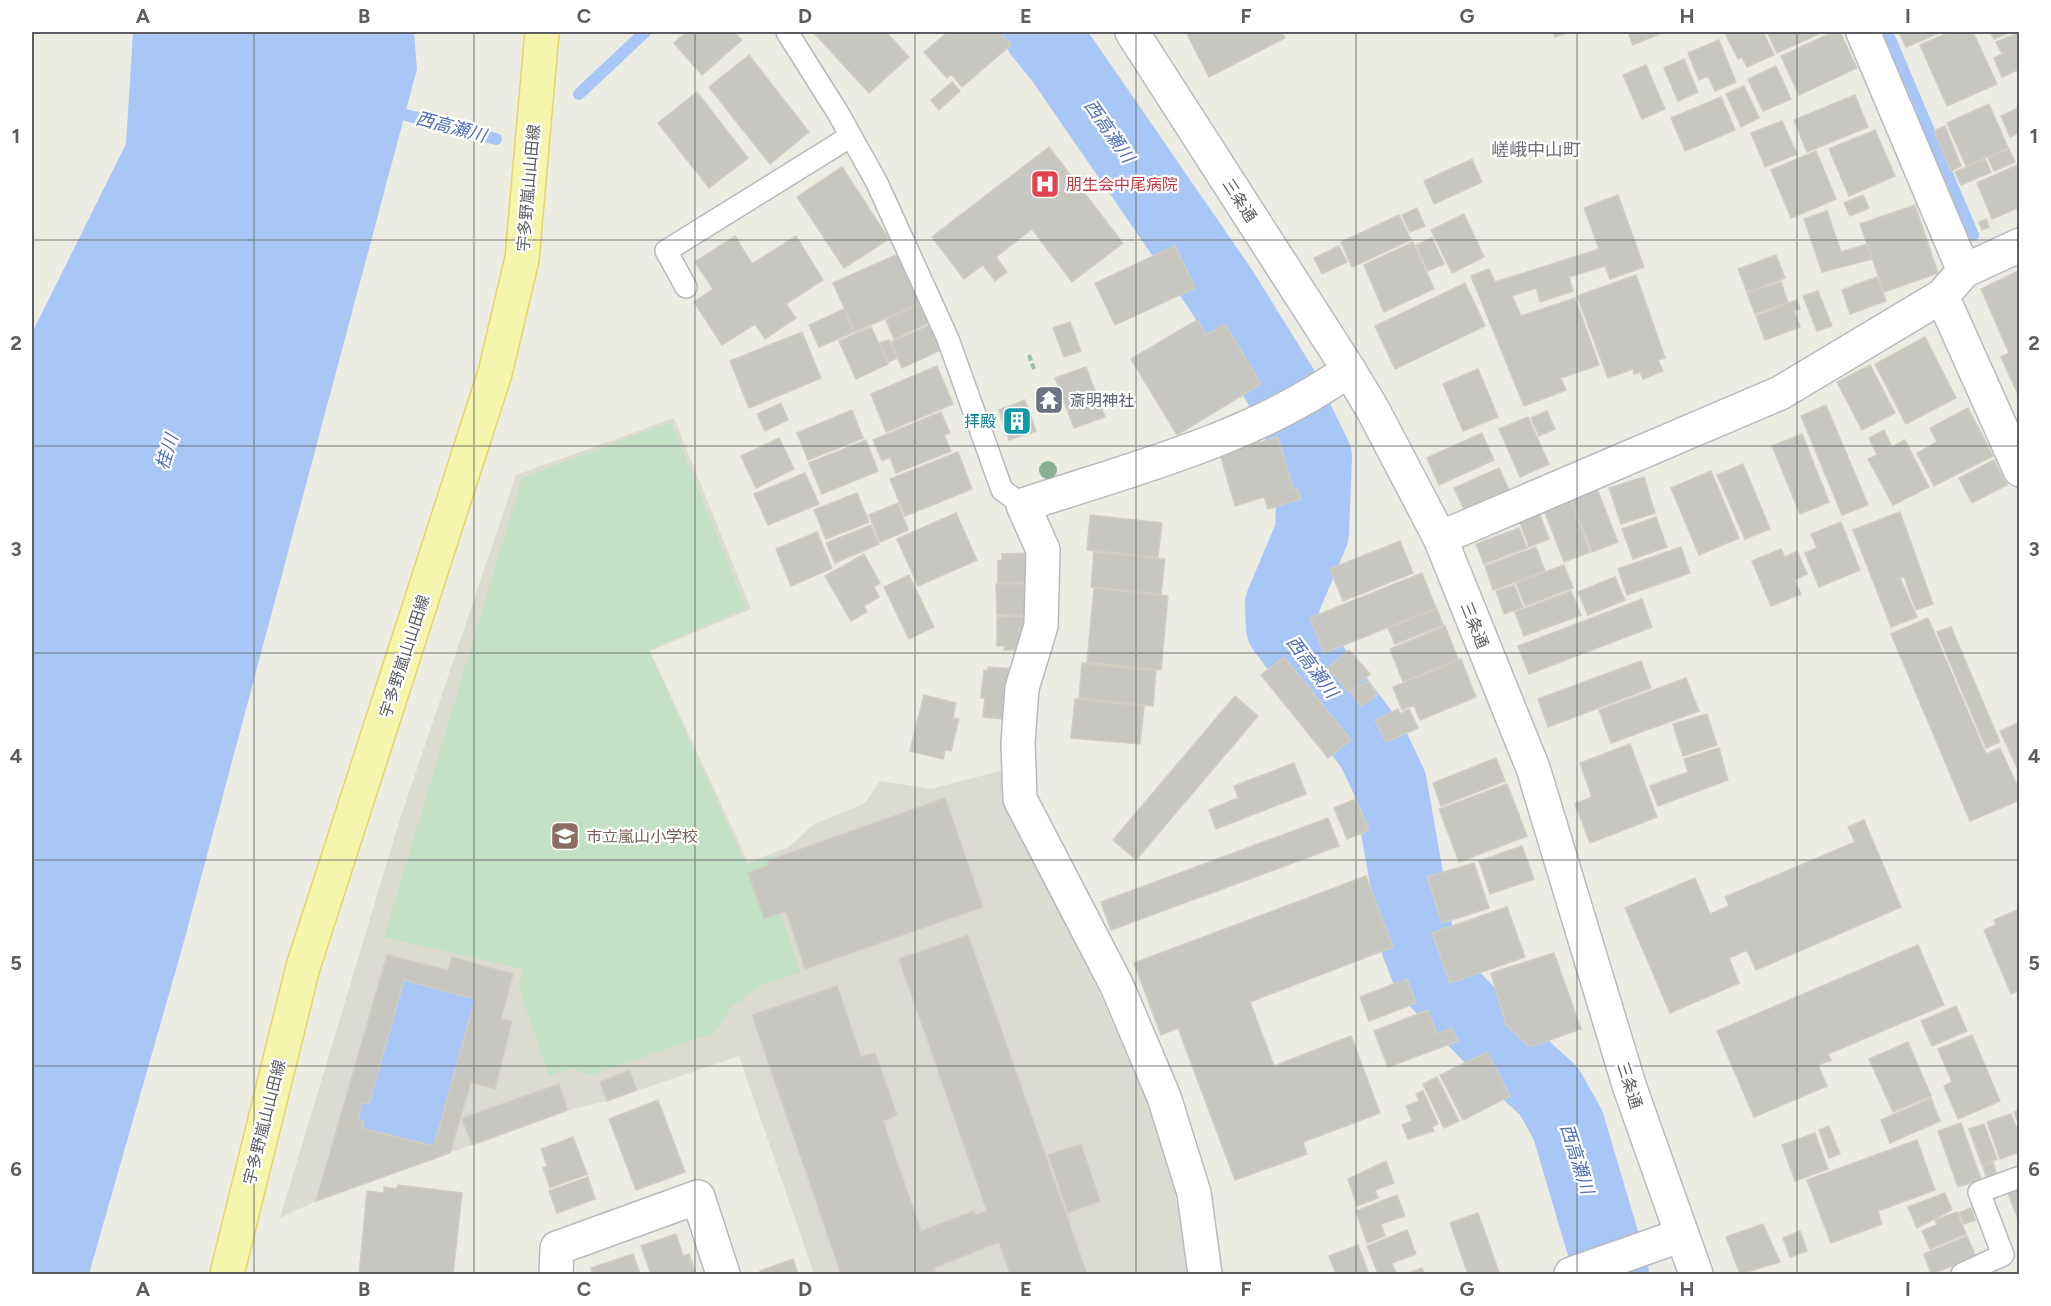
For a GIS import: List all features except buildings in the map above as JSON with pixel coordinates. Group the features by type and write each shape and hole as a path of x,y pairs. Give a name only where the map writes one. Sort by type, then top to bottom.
{"main road":[{"name":"宇多野嵐山山田線","path":"227,1275 303,967 495,373 522,259 542,32"}],"street":[{"name":"三条通","path":"1132,32 1349,370 1373,410 1440,538 1533,768 1630,1088 1696,1275"},
{"path":"1863,32 1964,271"},
{"path":"1440,538 1780,393 1942,296 1964,271 2019,245"},
{"path":"1942,296 2019,470"},
{"path":"1205,1275 1194,1193 1164,1097 1118,986 1020,799 1018,743 1022,688 1041,626 1043,550 1023,505 1238,433 1316,393 1349,370"},
{"path":"556,1275 557,1248 698,1197 723,1275"},
{"path":"1597,1265 1682,1235"}],"lane":[{"path":"787,32 786,34 851,136 877,183 948,339 1002,490 1023,505"},
{"path":"686,287 666,251 851,136"},
{"path":"1962,1275 2002,1255 1979,1192 2019,1177"}],"path":[{"path":"1029,355 1035,372"}],"shaded area":[{"name":"市立嵐山小学校","path":"674,418 751,609 650,651 748,862 789,847 813,825 865,803 880,781 931,789 1007,769 1015,802 1167,1146 1189,1274 814,1274 739,1056 607,1101 568,1110 316,1201 280,1218 400,819 516,475"}],"green space":[{"path":"671,422 746,608 648,650 746,865 772,855 769,865 748,873 764,919 780,913 801,973 762,984 730,1008 715,1033 590,1075 571,1068 549,1076 519,988 523,969 384,937 522,478"}],"water":[{"name":"桂川","path":"133,32 414,32 417,69 183,945 89,1274 32,1274 32,333 126,144"},
{"path":"404,980 475,999 434,1146 362,1128 364,1122 358,1120 362,1103 369,1104"}],"waterway":[{"name":"西高瀬川","path":"579,94 645,32"},
{"name":"西高瀬川","path":"1040,32 1062,59 1221,290 1280,385 1315,457 1312,533 1282,604 1283,628 1373,748 1390,784 1418,945 1429,973 1506,1052 1549,1091 1568,1125 1612,1274"},
{"path":"1887,32 1973,235"},
{"name":"西高瀬川","path":"406,115 496,139"}],"place":[{"name":"朋生会中尾病院","path":"1045,184"},
{"name":"斎明神社","path":"1049,400"},
{"name":"拝殿","path":"1017,421"},
{"name":"市立嵐山小学校","path":"565,836"}],"district":[{"name":"嵯峨中山町","path":"1536,150"}]}
